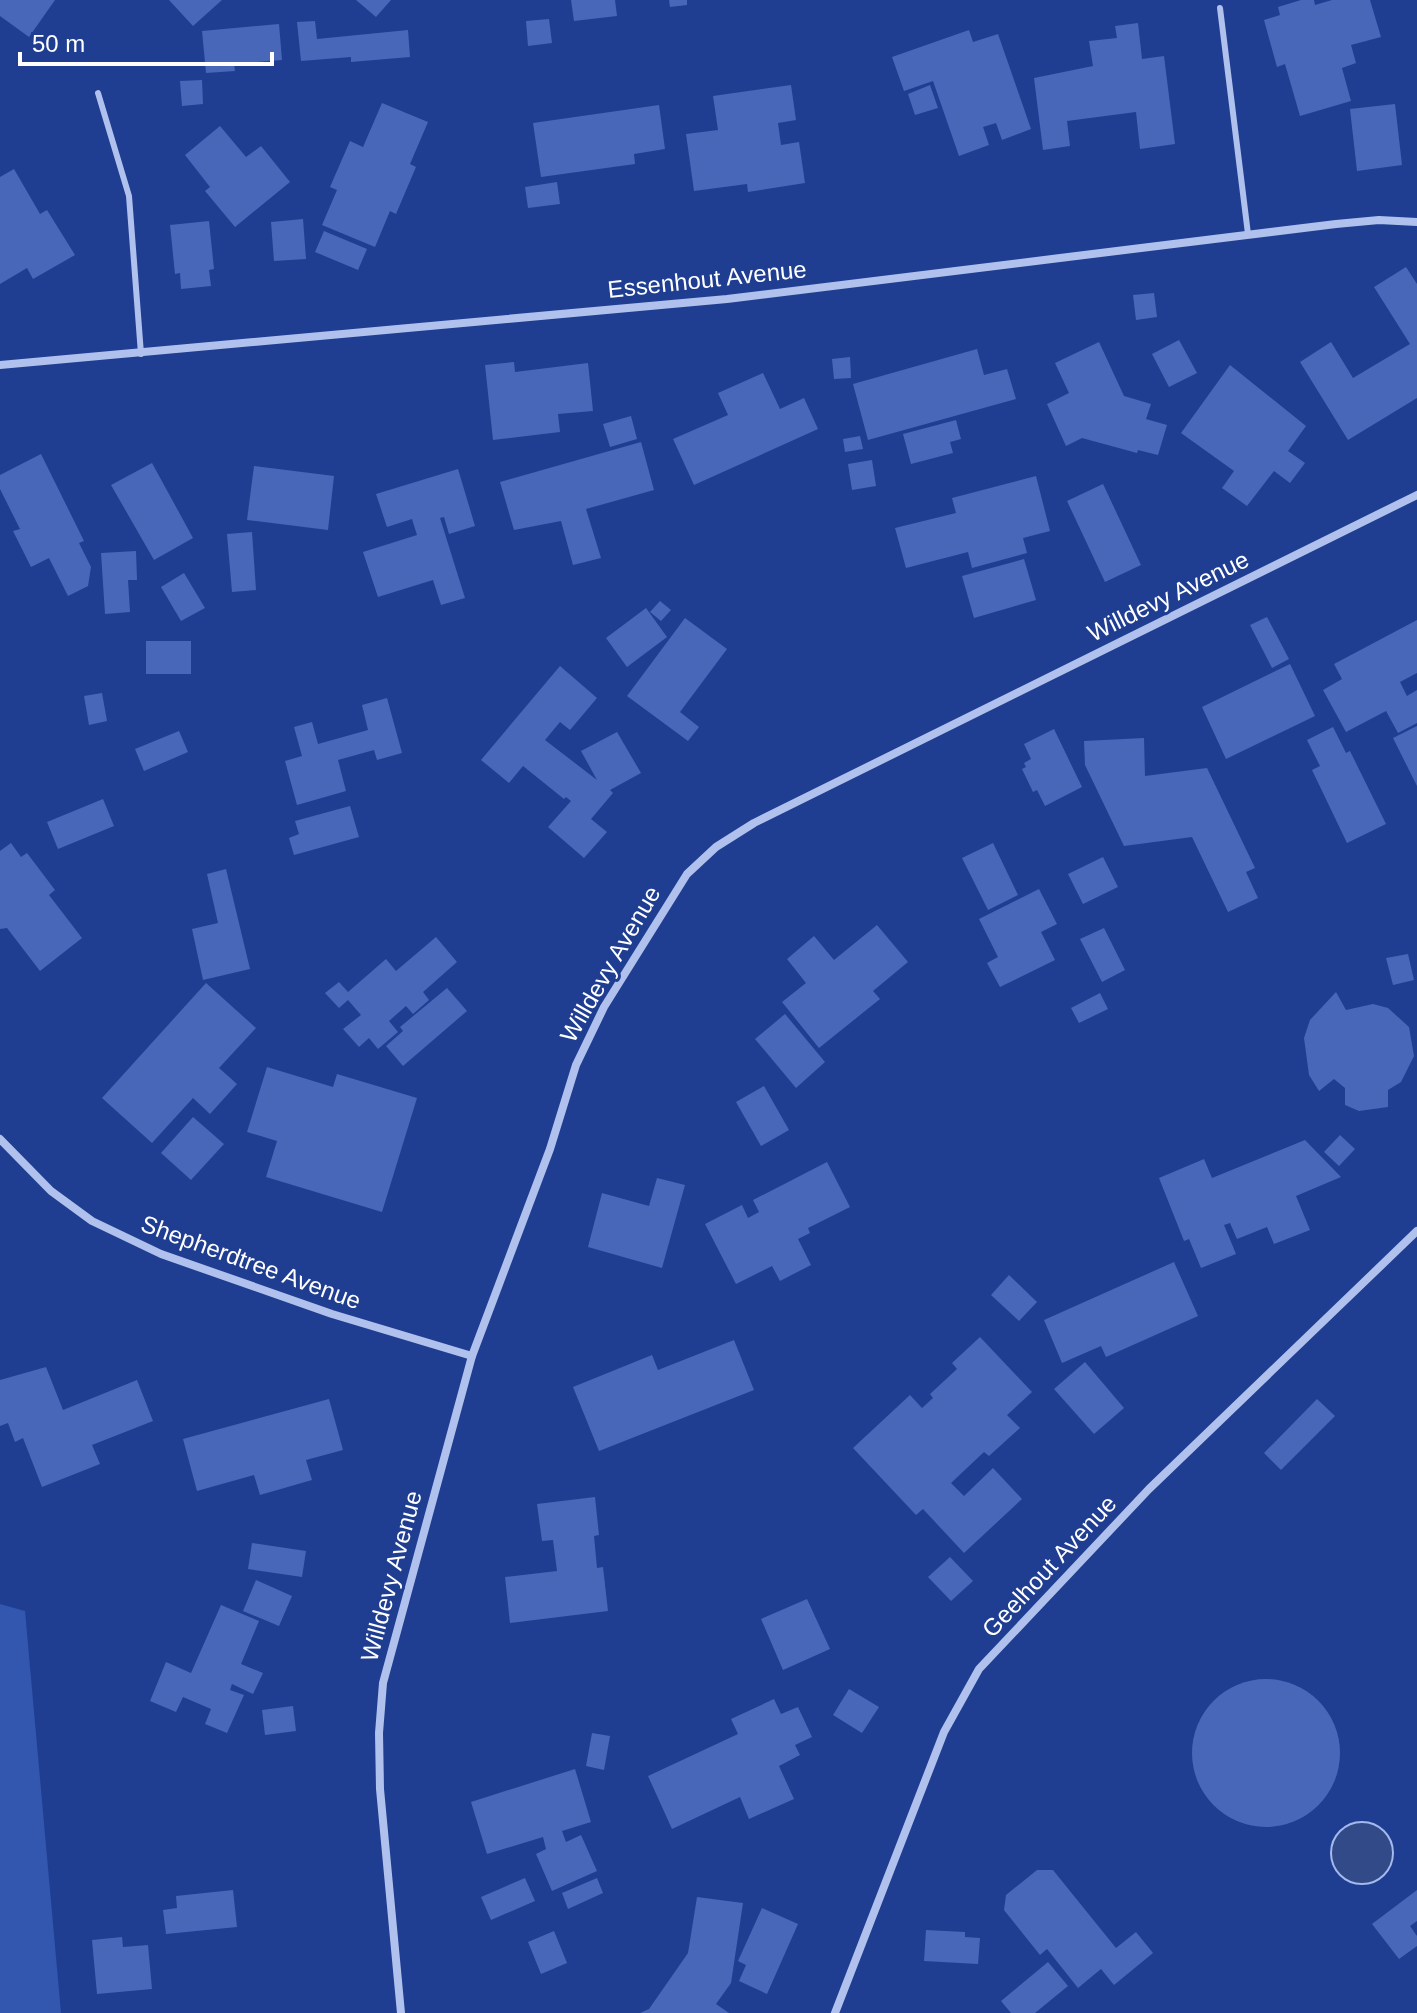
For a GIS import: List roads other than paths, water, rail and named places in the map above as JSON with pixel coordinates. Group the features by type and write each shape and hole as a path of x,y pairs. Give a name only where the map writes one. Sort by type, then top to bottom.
{"street":[{"name":"Essenhout Avenue","path":"0,365 727,299 1248,234 1379,220 1417,222"},
{"name":"Willdevy Avenue","path":"401,2013 380,1789 379,1733 383,1683 472,1356 550,1149 576,1065 604,1007 661,911 687,874 716,847 754,823 1417,495"},
{"name":"Shepherdtree Avenue","path":"0,1139 51,1191 92,1221 161,1254 332,1314 472,1356"},
{"name":"Geelhout Avenue","path":"835,2013 944,1732 979,1669 1149,1489 1417,1231"}],"lane":[{"path":"1220,8 1248,234"},
{"path":"98,93 129,196 141,354"}]}
